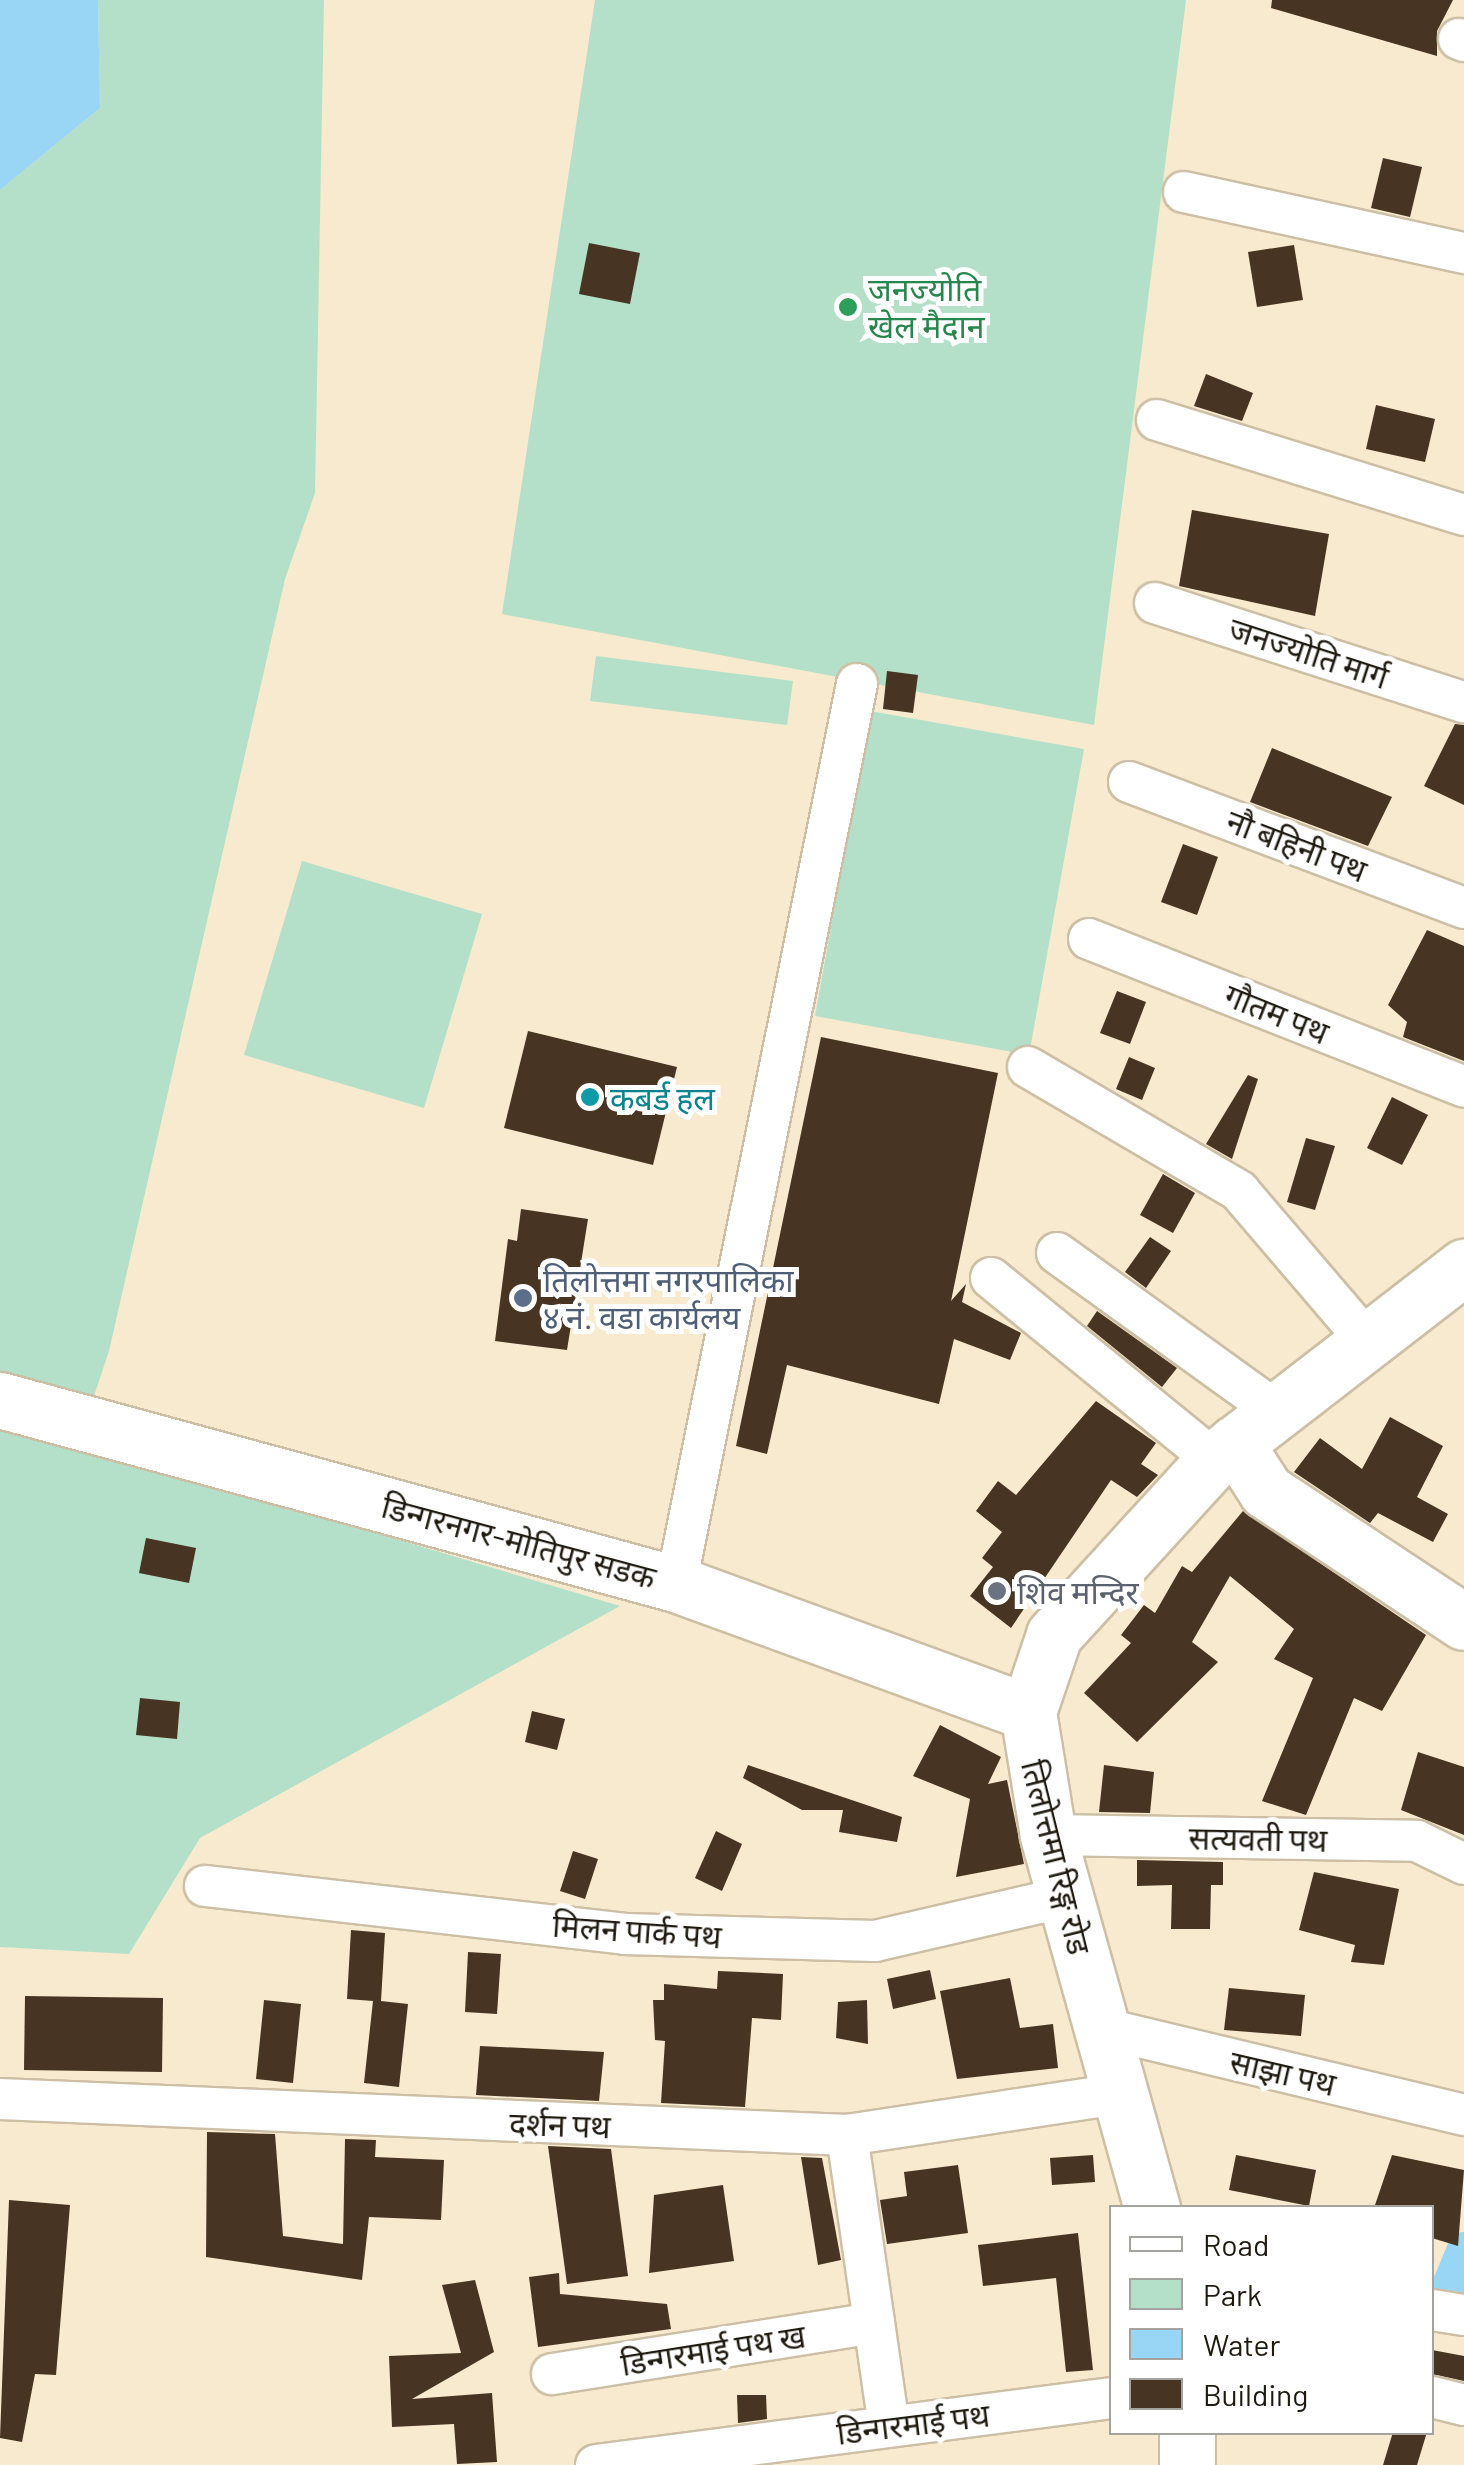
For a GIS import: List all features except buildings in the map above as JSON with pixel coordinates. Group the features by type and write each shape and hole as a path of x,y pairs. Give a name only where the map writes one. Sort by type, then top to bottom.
{"street":[{"path":"1184,192 1464,253"},
{"path":"1158,420 1464,514"},
{"name":"जनज्योति मार्ग","path":"1155,603 1464,702"},
{"path":"676,1584 857,684"},
{"name":"नौ बहिनी पथ","path":"1130,782 1464,908"},
{"name":"गौतम पथ","path":"1089,939 1464,1087"},
{"path":"1028,1066 1239,1191 1368,1342"},
{"path":"1057,1253 1243,1439 1266,1491 1464,1622"},
{"name":"तिलोत्तमा रिङ्ग रोड","path":"1151,2205 1048,1835 1028,1712 1054,1635 1243,1439 1464,1266"},
{"path":"991,1278 1243,1439"},
{"name":"डिन्गरनगर-मोतिपुर सडक","path":"0,1400 676,1584 1028,1712"},
{"name":"सत्यवती पथ","path":"1048,1835 1416,1841 1464,1864"},
{"name":"मिलन पार्क पथ","path":"205,1886 626,1934 875,1941 1065,1897"},
{"name":"साझा पथ","path":"1102,2028 1464,2115"},
{"name":"दर्शन पथ","path":"0,2099 848,2134 1118,2094"},
{"path":"848,2134 889,2426"},
{"path":"1434,2310 1464,2314"},
{"name":"डिन्गरमाई पथ ख","path":"552,2374 874,2324"},
{"path":"1434,2397 1464,2404"},
{"name":"डिन्गरमाई पथ","path":"596,2465 1109,2398"},
{"path":"1187,2435 1187,2465"}],"green space":[{"path":"98,0 324,0 315,493 285,579 109,1351 78,1444 620,1606 200,1838 129,1954 0,1947 0,190 100,108"},
{"name":"जनज्योति खेल मैदान","path":"595,0 1186,0 1094,725 502,614"},
{"path":"596,656 793,681 787,725 590,701"},
{"path":"870,711 1084,749 1029,1055 815,1016"},
{"path":"302,861 482,914 424,1108 244,1055"}],"water":[{"path":"0,0 98,0 100,108 0,190"}],"waterway":[{"path":"1444,2297 1464,2249"}],"place":[{"name":"जनज्योति खेल मैदान","path":"848,307"},
{"name":"कबर्ड हल","path":"590,1097"},
{"name":"तिलोत्तमा नगरपालिका ४ नं. वडा कार्यलय","path":"523,1298"},
{"name":"शिव मन्दिर","path":"997,1591"}]}
